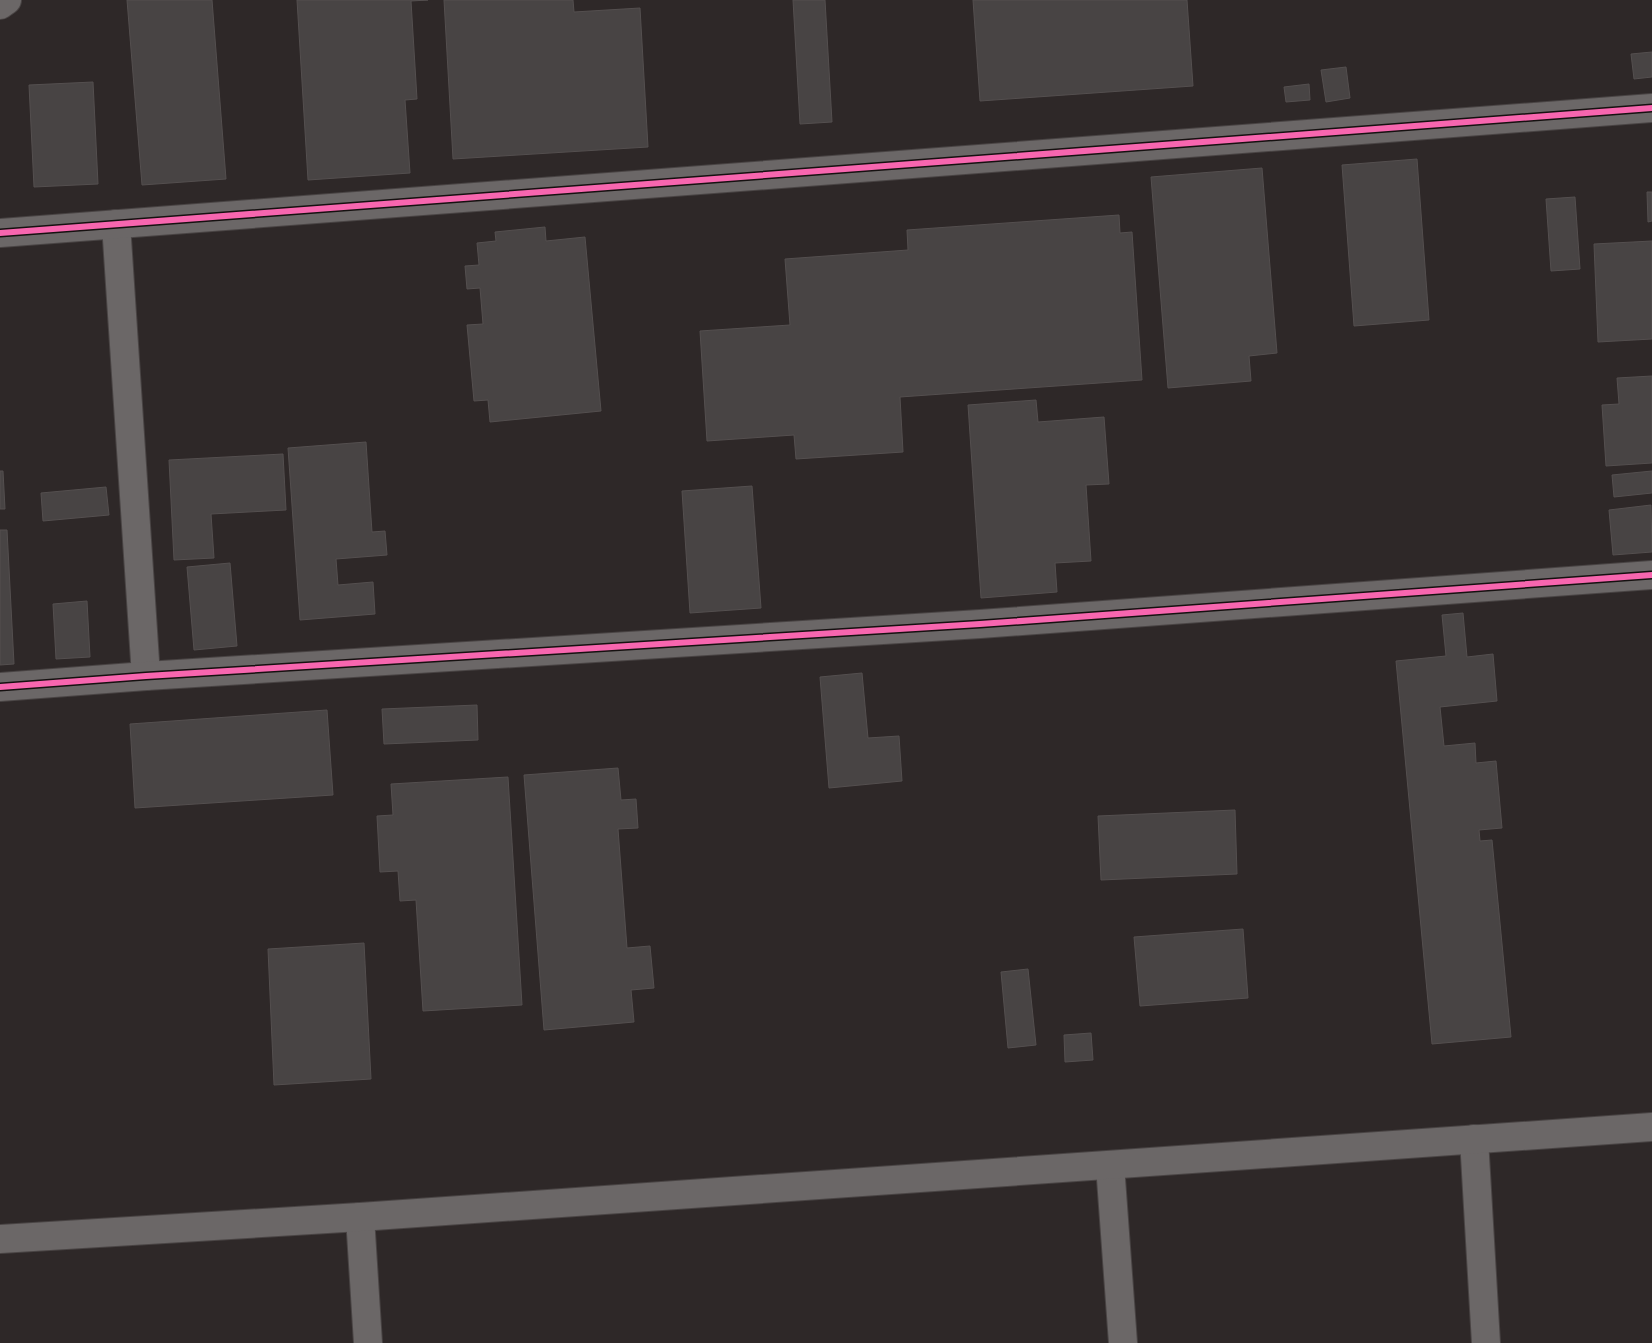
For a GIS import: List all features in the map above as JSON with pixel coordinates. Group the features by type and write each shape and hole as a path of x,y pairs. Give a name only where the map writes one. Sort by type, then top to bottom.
{"street":[{"path":"0,5 7,0"},
{"path":"0,233 1652,108"},
{"path":"116,224 146,676"},
{"path":"0,687 146,676 980,624 1652,575"},
{"path":"0,1239 360,1218 1652,1127"},
{"path":"1474,1139 1486,1343"},
{"path":"1110,1165 1123,1343"},
{"path":"360,1218 368,1343"}],"building":[{"path":"127,0 212,0 226,179 142,185"},
{"path":"297,0 428,0 411,1 417,99 405,100 410,173 308,180"},
{"path":"444,0 573,0 574,12 640,8 648,147 453,159"},
{"path":"793,0 825,0 832,122 800,124"},
{"path":"973,0 1187,0 1193,86 980,101"},
{"path":"1652,52 1652,77 1634,79 1631,54"},
{"path":"1346,67 1350,98 1326,102 1321,70"},
{"path":"93,82 98,184 34,187 29,85"},
{"path":"1309,84 1310,100 1286,102 1284,87"},
{"path":"1417,159 1429,320 1354,326 1342,165"},
{"path":"1262,168 1277,353 1249,356 1251,381 1168,388 1151,177"},
{"path":"1647,192 1652,192 1652,221 1648,222"},
{"path":"1575,197 1580,269 1551,271 1546,199"},
{"path":"1119,215 1120,233 1132,232 1142,380 900,397 903,452 796,459 794,435 707,441 700,331 790,325 785,259 908,250 907,230"},
{"path":"545,227 546,241 585,237 601,411 490,422 488,400 474,401 467,325 483,324 480,288 467,289 465,266 479,265 477,243 496,241 495,232"},
{"path":"1652,241 1652,339 1598,342 1594,244"},
{"path":"1652,376 1652,463 1606,466 1602,405 1619,404 1617,378"},
{"path":"1036,400 1038,422 1104,417 1109,484 1086,485 1091,561 1055,563 1057,592 981,598 968,405"},
{"path":"366,442 372,532 385,531 387,555 336,559 338,585 373,582 375,614 300,620 288,448"},
{"path":"283,454 286,510 211,514 214,558 174,560 169,460"},
{"path":"0,471 3,471 5,509 0,509"},
{"path":"1652,471 1652,493 1614,497 1612,475"},
{"path":"752,486 761,608 690,613 682,491"},
{"path":"106,487 109,515 43,521 41,493"},
{"path":"1651,505 1652,552 1613,555 1609,510"},
{"path":"0,530 7,530 14,664 0,665"},
{"path":"230,563 237,646 194,650 187,567"},
{"path":"87,601 90,657 56,659 53,604"},
{"path":"1463,613 1467,657 1493,654 1497,701 1440,707 1444,746 1475,743 1476,763 1496,761 1502,828 1479,830 1480,841 1492,840 1511,1037 1432,1044 1396,661 1446,656 1442,615"},
{"path":"862,673 868,738 899,736 902,781 829,788 820,677"},
{"path":"477,705 478,740 384,744 382,709"},
{"path":"327,710 333,795 135,808 130,724"},
{"path":"618,768 621,800 636,799 638,828 618,829 627,948 650,946 654,988 631,990 634,1022 544,1030 524,775"},
{"path":"508,777 522,1005 423,1011 416,900 400,901 398,871 380,872 377,816 393,815 391,784"},
{"path":"1235,810 1237,874 1101,880 1098,816"},
{"path":"1243,929 1248,998 1140,1006 1134,937"},
{"path":"364,943 371,1079 274,1085 268,949"},
{"path":"1028,969 1036,1045 1008,1048 1001,972"},
{"path":"1091,1033 1093,1060 1065,1062 1064,1035"}],"cycle path":[{"path":"0,233 1652,108"},
{"path":"0,687 146,676 980,624 1652,575"}]}
